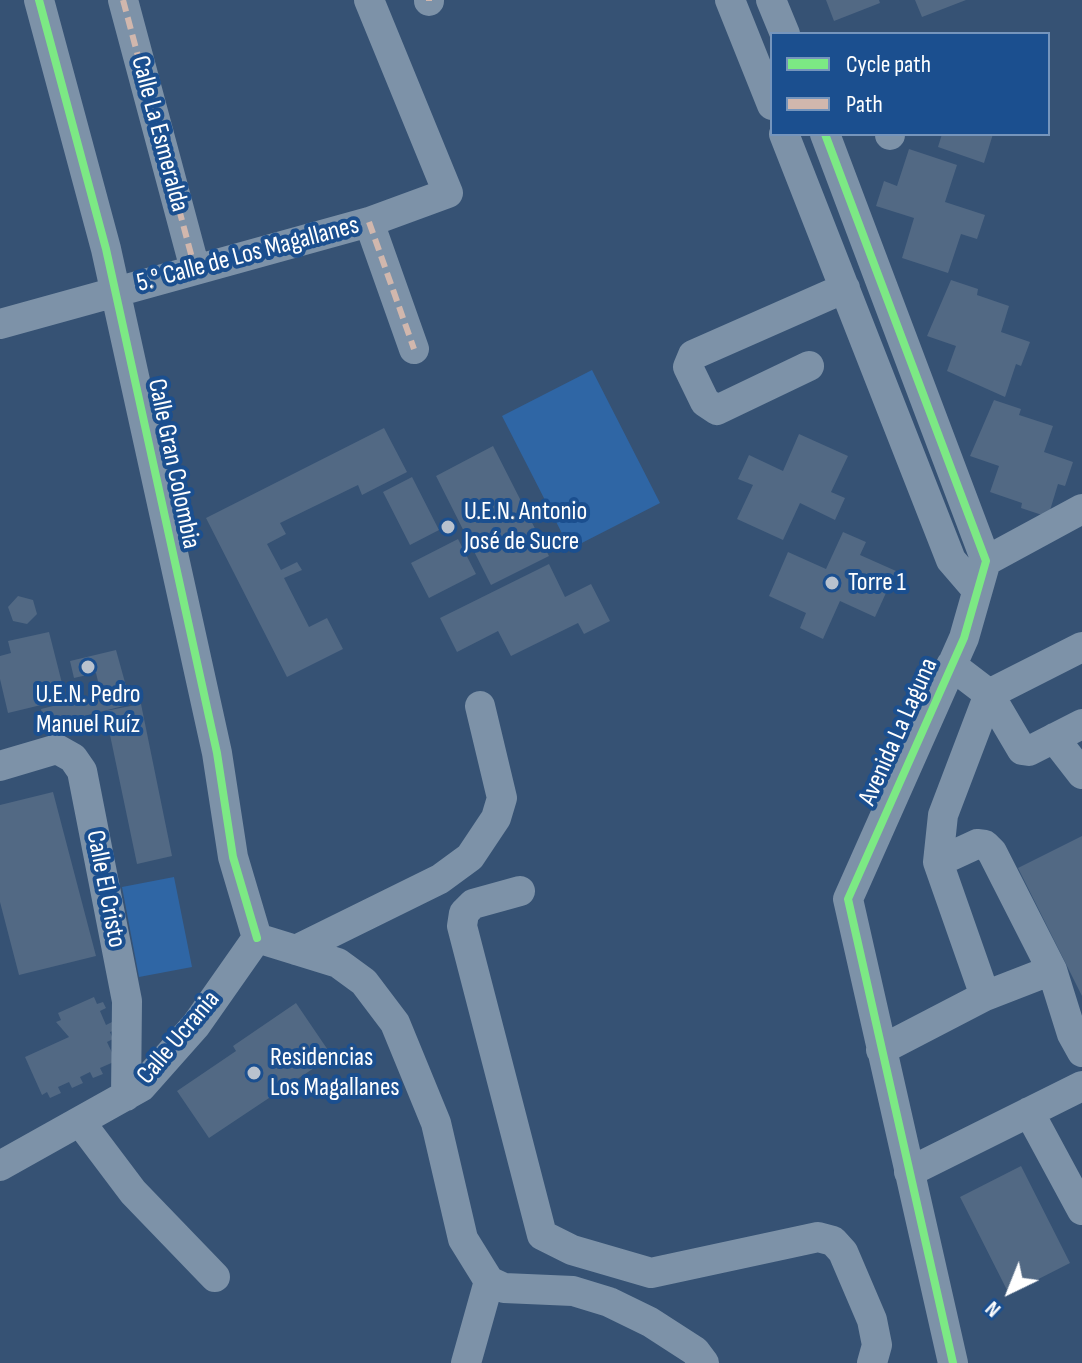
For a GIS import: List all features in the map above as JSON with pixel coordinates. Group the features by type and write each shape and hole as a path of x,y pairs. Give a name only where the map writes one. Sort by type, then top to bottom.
{"street":[{"name":"Calle Gran Colombia","path":"39,0 115,292 217,753 233,857 257,938"},
{"name":"Calle La Esmeralda","path":"123,0 195,269"},
{"name":"5.° Calle de Los Magallanes","path":"0,324 369,222 448,193 369,0"},
{"path":"730,0 770,100"},
{"path":"771,0 784,32"},
{"path":"785,136 951,560 981,575"},
{"path":"826,136 981,575"},
{"path":"369,222 414,349"},
{"path":"809,366 717,410 705,402 688,367 693,355 845,288"},
{"path":"981,575 1082,509"},
{"name":"Avenida La Laguna","path":"953,1363 848,899 971,617 981,575"},
{"path":"985,996 938,862 943,815 989,694 1082,647"},
{"path":"951,665 989,694 1022,750 1029,751 1082,724"},
{"path":"296,950 440,879 470,857 496,818 502,798 480,706"},
{"path":"1054,738 1082,774"},
{"name":"Calle El Cristo","path":"2,758 57,749 73,758 82,771 127,1001 126,1096"},
{"path":"938,862 977,844 985,845 1052,970 1072,1034 1082,1052"},
{"path":"520,891 473,904 464,913 462,926 542,1235 572,1250 651,1273 818,1237 833,1241 843,1252 872,1320 877,1345 872,1363"},
{"path":"257,938 338,963 364,982 395,1023 436,1123 463,1239 489,1281 504,1288 573,1291 609,1302 650,1322 695,1351 704,1363"},
{"name":"Calle Ucrania","path":"0,1166 141,1087 180,1045 257,938"},
{"path":"881,1050 985,996 1052,970"},
{"path":"909,1172 1082,1086"},
{"path":"1029,1112 1082,1210"},
{"path":"81,1123 133,1192 215,1277"},
{"path":"466,1363 489,1281"}],"shaded area":[{"path":"592,370 660,503 570,549 502,416"},
{"path":"174,877 192,967 139,977 122,887"}],"building":[{"path":"826,0 879,0 880,3 834,21"},
{"path":"915,0 966,0 922,17"},
{"path":"941,136 992,136 984,163 938,147"},
{"path":"909,149 957,165 945,202 985,215 977,239 961,234 948,273 902,258 914,218 876,206 884,181 897,186"},
{"path":"951,280 978,289 977,295 1009,306 1001,332 1030,342 1021,366 1016,364 1005,397 947,371 956,346 927,336"},
{"path":"994,400 1021,409 1019,415 1053,426 1044,452 1073,462 1065,486 1058,484 1048,517 1021,508 1022,503 990,492 999,466 970,456"},
{"path":"384,428 407,472 362,495 358,485 280,523 286,534 267,544 281,570 297,562 302,570 284,578 309,627 327,618 343,649 287,677 206,518"},
{"path":"799,434 848,456 831,492 845,498 835,520 800,503 783,540 737,519 753,485 738,479 749,455 783,471"},
{"path":"493,446 549,556 491,585 436,476"},
{"path":"412,477 439,530 410,545 383,492"},
{"name":"Torre 1","path":"843,532 866,542 860,555 896,571 875,617 840,601 823,639 800,628 806,613 769,596 788,552 826,569"},
{"path":"458,539 476,574 429,598 411,563"},
{"path":"549,564 565,597 591,584 610,621 584,634 578,623 511,656 498,631 457,652 440,618"},
{"path":"18,596 33,600 37,614 27,624 13,621 8,607"},
{"path":"49,632 66,699 8,713 0,679 0,656 11,653 8,641"},
{"path":"116,650 131,704 45,726 41,709 101,694 96,673 74,678 70,661"},
{"path":"141,704 172,856 137,864 105,711"},
{"path":"53,792 96,956 19,975 0,902 0,805"},
{"path":"1082,836 1082,996 1018,868"},
{"path":"94,997 97,1004 103,1002 106,1008 100,1011 106,1025 112,1022 116,1030 110,1032 113,1039 107,1042 116,1061 100,1068 103,1074 93,1078 90,1072 80,1077 83,1083 72,1088 69,1082 58,1087 61,1093 50,1098 47,1092 42,1095 25,1057 69,1037 56,1022 61,1020 58,1013"},
{"name":"Residencias Los Magallanes","path":"296,1003 332,1056 209,1138 177,1091 236,1051 233,1046"},
{"path":"1021,1166 1070,1263 1009,1294 960,1197"}],"marked path":[{"path":"123,0 195,269"},
{"path":"369,222 414,349"}],"cycle path":[{"path":"39,0 106,249 217,753 233,857 257,938"},
{"path":"826,136 986,561 964,638 848,899 953,1363"}],"place":[{"name":"U.E.N. Antonio José de Sucre","path":"448,527"},
{"name":"Torre 1","path":"832,583"},
{"name":"U.E.N. Pedro Manuel Ruíz","path":"88,667"},
{"name":"Residencias Los Magallanes","path":"254,1073"}]}
